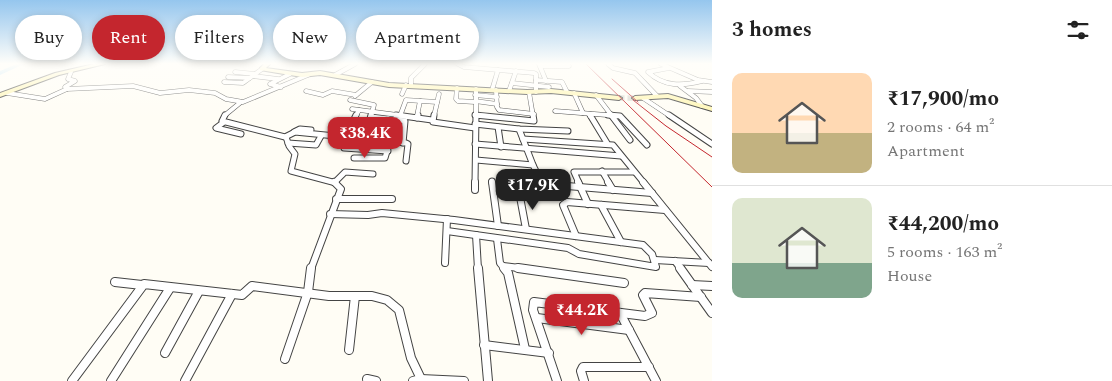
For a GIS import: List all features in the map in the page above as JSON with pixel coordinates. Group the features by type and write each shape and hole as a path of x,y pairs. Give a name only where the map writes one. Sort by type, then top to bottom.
{"street":[{"path":"0,95 35,82"},
{"path":"67,89 65,87 74,82"},
{"path":"224,82 244,82"},
{"path":"274,82 270,84 282,87"},
{"path":"241,134 216,128 224,122 223,118 241,102 293,82"},
{"path":"364,139 372,114 373,104 349,101 372,82 457,88 497,97"},
{"path":"402,94 409,82"},
{"path":"496,82 494,90 497,97 497,107 500,110 534,114"},
{"path":"536,82 536,89"},
{"path":"558,82 562,82 607,143 616,148 711,265"},
{"path":"643,82 657,96"},
{"path":"661,82 664,84 678,85 712,82"},
{"path":"510,91 512,83 536,89 619,98"},
{"path":"678,85 688,91 702,106"},
{"path":"7,92 46,99 67,89 133,86 162,93 195,90 215,92 226,100 241,102"},
{"path":"476,92 494,90 529,92 549,87"},
{"path":"457,88 456,100 497,104"},
{"path":"306,91 323,95 332,91 356,95"},
{"path":"688,91 712,92"},
{"path":"475,190 476,92"},
{"path":"475,115 532,122 534,121 534,114 529,92"},
{"path":"432,120 439,94"},
{"path":"596,95 630,140"},
{"path":"634,98 668,96 712,109"},
{"path":"643,98 712,144"},
{"path":"400,116 406,100 437,102"},
{"path":"417,118 420,101"},
{"path":"352,109 405,122 403,142"},
{"path":"345,138 359,110"},
{"path":"555,111 621,116 647,145"},
{"path":"372,114 432,120 434,123 568,131"},
{"path":"382,141 388,119"},
{"path":"224,122 287,140 316,145 321,136"},
{"path":"498,126 501,147"},
{"path":"287,140 294,132 300,129 311,130"},
{"path":"519,129 533,165 543,184 652,193"},
{"path":"294,132 321,136 403,142 408,144 406,161"},
{"path":"523,138 607,143"},
{"path":"286,359 308,292 311,268 340,189 340,186 335,182 293,173 291,169 295,154 287,140"},
{"path":"354,158 385,158 390,142"},
{"path":"475,144 527,150 621,156"},
{"path":"344,148 388,151"},
{"path":"476,160 533,165"},
{"path":"602,171 613,190"},
{"path":"335,182 345,172 373,174"},
{"path":"588,204 574,172 634,172"},
{"path":"492,181 498,226"},
{"path":"520,197 526,229"},
{"path":"336,199 392,199"},
{"path":"576,236 564,204 665,210"},
{"path":"601,205 621,242"},
{"path":"330,214 368,215 382,213 447,219 621,242 646,247 655,260 656,267 579,254 568,248 446,231"},
{"path":"445,263 447,219"},
{"path":"476,235 479,300 488,381"},
{"path":"497,239 499,258 508,273 525,349"},
{"path":"655,260 711,265"},
{"path":"675,261 712,314"},
{"path":"503,266 624,283"},
{"path":"115,282 244,295 248,288 252,286 329,296 380,297 399,310 411,358 419,380 464,381"},
{"path":"72,381 142,285"},
{"path":"692,285 712,286"},
{"path":"111,381 170,288"},
{"path":"165,353 199,290"},
{"path":"557,381 532,305 534,302 539,301 620,313 650,315 652,313 643,295 645,292 701,297"},
{"path":"185,381 232,294"},
{"path":"348,350 355,296"},
{"path":"620,313 656,381"},
{"path":"537,318 630,330"},
{"path":"484,345 549,353"},
{"path":"584,381 580,371 583,367 649,368"}],"tunnel":[{"path":"619,98 635,98"}],"railway":[{"path":"604,82 712,187"},
{"path":"615,82 638,102"},
{"path":"633,100 666,126 712,157"}]}
